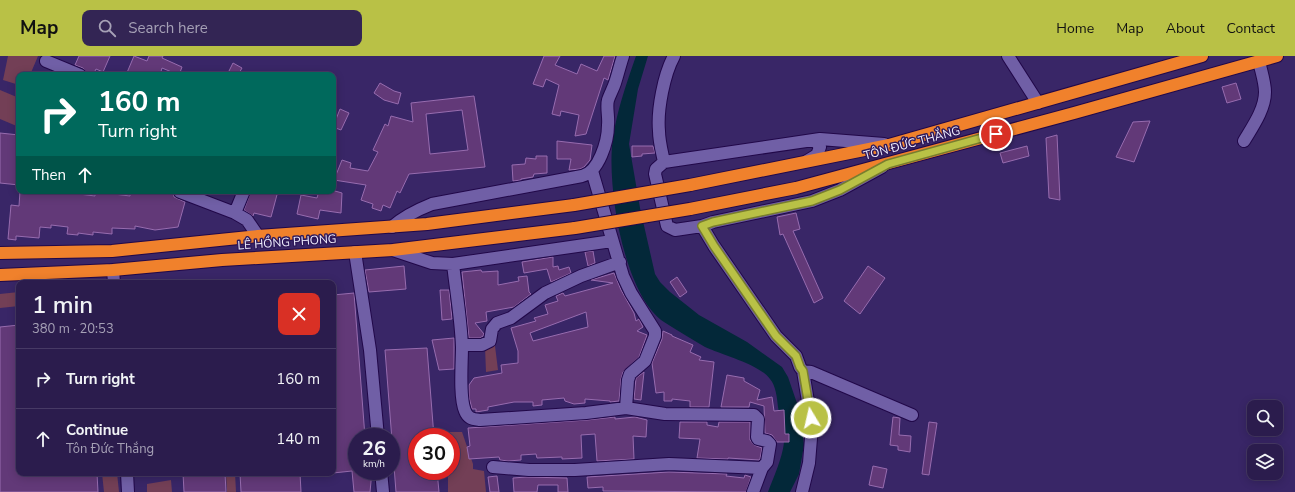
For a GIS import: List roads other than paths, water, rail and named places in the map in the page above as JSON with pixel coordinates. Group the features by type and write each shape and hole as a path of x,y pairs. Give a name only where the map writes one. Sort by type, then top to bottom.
{"highway":[{"name":"TÔN ĐỨC THẮNG","path":"574,205 690,185 889,145 1202,56"},
{"name":"TÔN ĐỨC THẮNG","path":"574,228 796,188 888,164 1277,56"},
{"name":"LÊ HỒNG PHONG","path":"0,253 112,250 258,236 428,224 574,205"},
{"name":"LÊ HỒNG PHONG","path":"0,275 113,270 222,260 393,250 574,228"},
{"path":"112,250 113,270"}],"street":[{"path":"392,227 401,219 416,210 432,204 587,175 597,165 607,138 608,101 623,56"},
{"path":"664,162 659,131 660,113 664,84 668,68 674,56"},
{"path":"1008,56 1038,103"},
{"path":"46,61 73,72"},
{"path":"1244,141 1258,117 1263,104 1265,92 1259,61"},
{"path":"888,164 840,190 818,198 778,209 713,222 702,226 675,230 668,226 655,174 656,169 664,162 820,139 889,145"},
{"path":"807,161 817,154 820,147 815,140"},
{"path":"592,171 623,276 655,331 655,336 646,360 630,374 628,380 626,408"},
{"path":"812,184 821,191 818,198"},
{"path":"186,194 235,212 247,220 258,236"},
{"path":"235,212 243,194"},
{"path":"702,226 714,246 776,336 800,364 811,372 912,416"},
{"path":"393,250 432,263 453,264 612,241"},
{"path":"355,252 370,350 377,428"},
{"path":"462,345 482,345 490,341 492,329 497,323 511,318 545,293 581,276 620,262"},
{"path":"453,264 462,345 462,387 464,410 468,417 480,420 582,413 626,408 665,414 754,415 758,419 758,439 767,441 770,444 769,457 762,468 753,492"},
{"path":"113,270 114,280"},
{"path":"800,364 812,426 809,463 802,492"},
{"path":"493,467 529,470 575,470 669,464 762,468"},
{"path":"127,476 128,492"},
{"path":"382,480 383,492"}],"water":[{"path":"636,56 648,56 638,89 629,144 640,208 655,274 660,282 670,292 699,315 747,342 782,367 788,377 800,412 804,445 799,474 790,492 768,492 784,446 776,392 770,379 749,364 705,347 664,322 650,308 638,288 628,264 620,236 615,208 612,182 612,157 613,138 617,117"}]}
